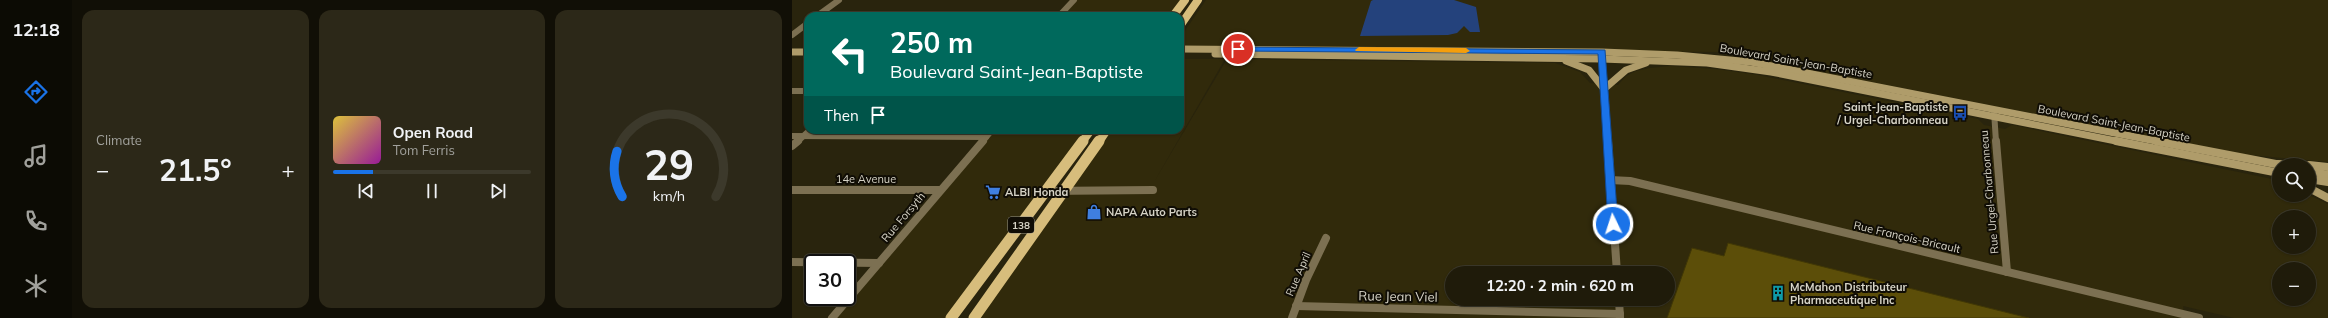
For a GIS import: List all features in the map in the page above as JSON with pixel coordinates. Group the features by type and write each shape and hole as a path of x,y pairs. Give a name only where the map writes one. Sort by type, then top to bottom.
{"main road":[{"path":"1176,12 1185,0"},
{"path":"1184,20 1198,0"},
{"path":"792,47 804,47"},
{"name":"Boulevard Saint-Jean-Baptiste","path":"1184,49 1295,52"},
{"path":"792,52 804,52"},
{"name":"Boulevard Saint-Jean-Baptiste","path":"1184,54 1327,52 1602,55 1707,63 1771,72 2272,163"},
{"name":"Boulevard Saint-Jean-Baptiste","path":"1450,54 1542,58 1668,53 1751,62 2272,173"},
{"path":"1542,58 1572,62 1589,70 1604,89 1626,70 1638,65 1667,61"},
{"name":"138","path":"951,318 1009,242 1088,134"},
{"name":"138","path":"974,318 1105,134"},
{"path":"2316,166 2328,167"},
{"path":"2316,172 2328,175"},
{"path":"2316,180 2328,182"},
{"path":"2316,192 2328,198"},
{"path":"1009,242 1027,242"},
{"path":"975,286 996,286"}],"street":[{"path":"822,12 839,0"},
{"path":"1063,12 1074,0"},
{"path":"792,35 804,26"},
{"path":"1602,55 1616,266"},
{"path":"792,91 804,91"},
{"name":"Rue Urgel-Charbonneau","path":"1994,113 2007,272"},
{"path":"792,146 805,134"},
{"name":"Rue Forsyth","path":"832,318 989,134"},
{"path":"792,136 986,137"},
{"name":"Rue François-Bricault","path":"1610,180 1630,182 2199,318"},
{"name":"14e Avenue","path":"792,190 940,190"},
{"path":"1046,191 1153,190"},
{"name":"Rue April","path":"1292,318 1306,280 1326,238"},
{"path":"792,262 879,263"},
{"name":"Rue Jean Viel","path":"1296,306 1620,316"},
{"path":"1619,306 1620,316"}],"shaded area":[{"path":"1074,0 1184,0 1175,12 1063,12"},
{"path":"1206,0 2328,0 2328,162 2316,161 2316,158 2284,158 2239,154 1718,52 1184,48 1184,32"},
{"path":"1184,59 1225,59 1184,130"},
{"path":"1227,59 1555,63 1580,72 1590,83 1618,85 1626,76 1636,71 1650,68 1670,66 1716,69 1758,75 1978,119 1984,125 2005,129 2012,125 2272,179 2272,202 2316,202 2316,198 2328,204 2328,318 2234,318 2183,306 2185,318 974,318 1103,134 1182,134 1154,182 1182,134 1184,134 1184,131"},
{"path":"990,134 1085,134 950,318 832,318 842,306 856,306 856,290"}],"water":[{"path":"1454,0 1476,7 1480,32 1470,32 1464,26 1457,33 1448,35 1360,36 1371,1"}],"building":[{"name":"McMahon Distributeur Pharmaceutique Inc","path":"1728,243 2029,318 1667,318 1671,306 1675,306 1675,296 1692,248 1724,256"}],"slow traffic":[{"path":"1359,50 1466,51"}],"place":[{"name":"Saint-Jean-Baptiste / Urgel-Charbonneau","path":"1960,113"},
{"name":"ALBI Honda","path":"993,192"},
{"name":"NAPA Auto Parts","path":"1094,212"},
{"name":"McMahon Distributeur Pharmaceutique Inc","path":"1778,293"}],"route":[{"path":"1238,49 1450,51 1535,50 1602,52 1613,224"}]}
